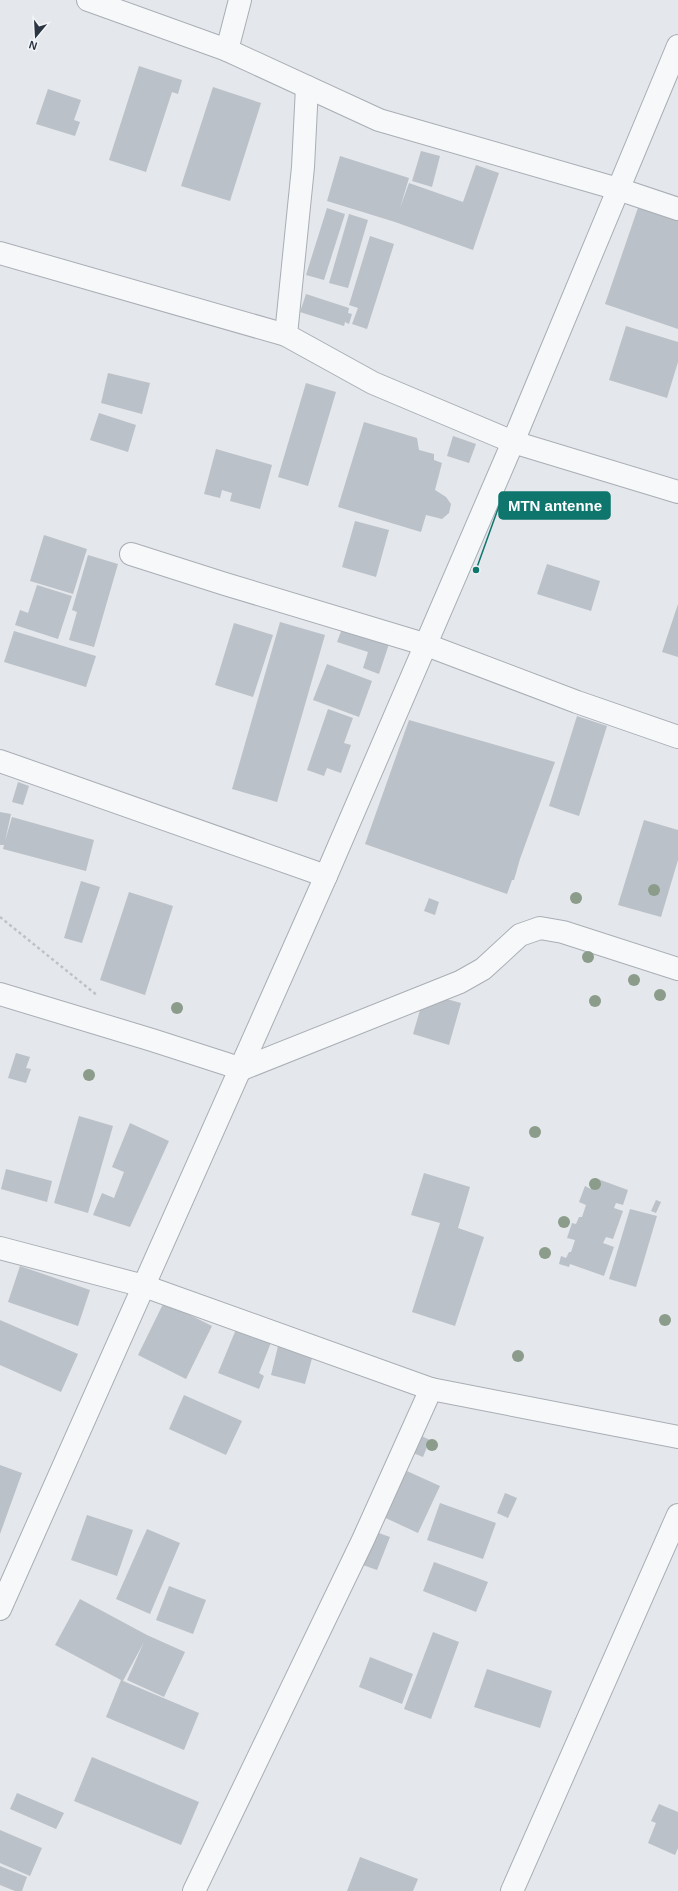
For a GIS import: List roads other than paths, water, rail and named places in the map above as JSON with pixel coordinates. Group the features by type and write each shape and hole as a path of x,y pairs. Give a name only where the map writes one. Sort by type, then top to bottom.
{"street":[{"path":"88,0 227,50 379,120 678,209"},
{"path":"227,50 240,0"},
{"path":"0,1609 242,1069 326,876 424,644 512,442 678,46"},
{"path":"286,335 303,167 307,87"},
{"path":"0,253 286,335 373,383 512,442 678,492"},
{"path":"131,554 424,644 577,702 678,737"},
{"path":"0,761 326,876"},
{"path":"0,994 242,1069 460,982 483,969 520,935 540,928 563,932 678,969"},
{"path":"0,1248 144,1286 431,1389 678,1437"},
{"path":"194,1891 363,1540 431,1389"},
{"path":"512,1891 678,1515"}],"place":[{"name":"MTN antenne","path":"476,570"}]}
